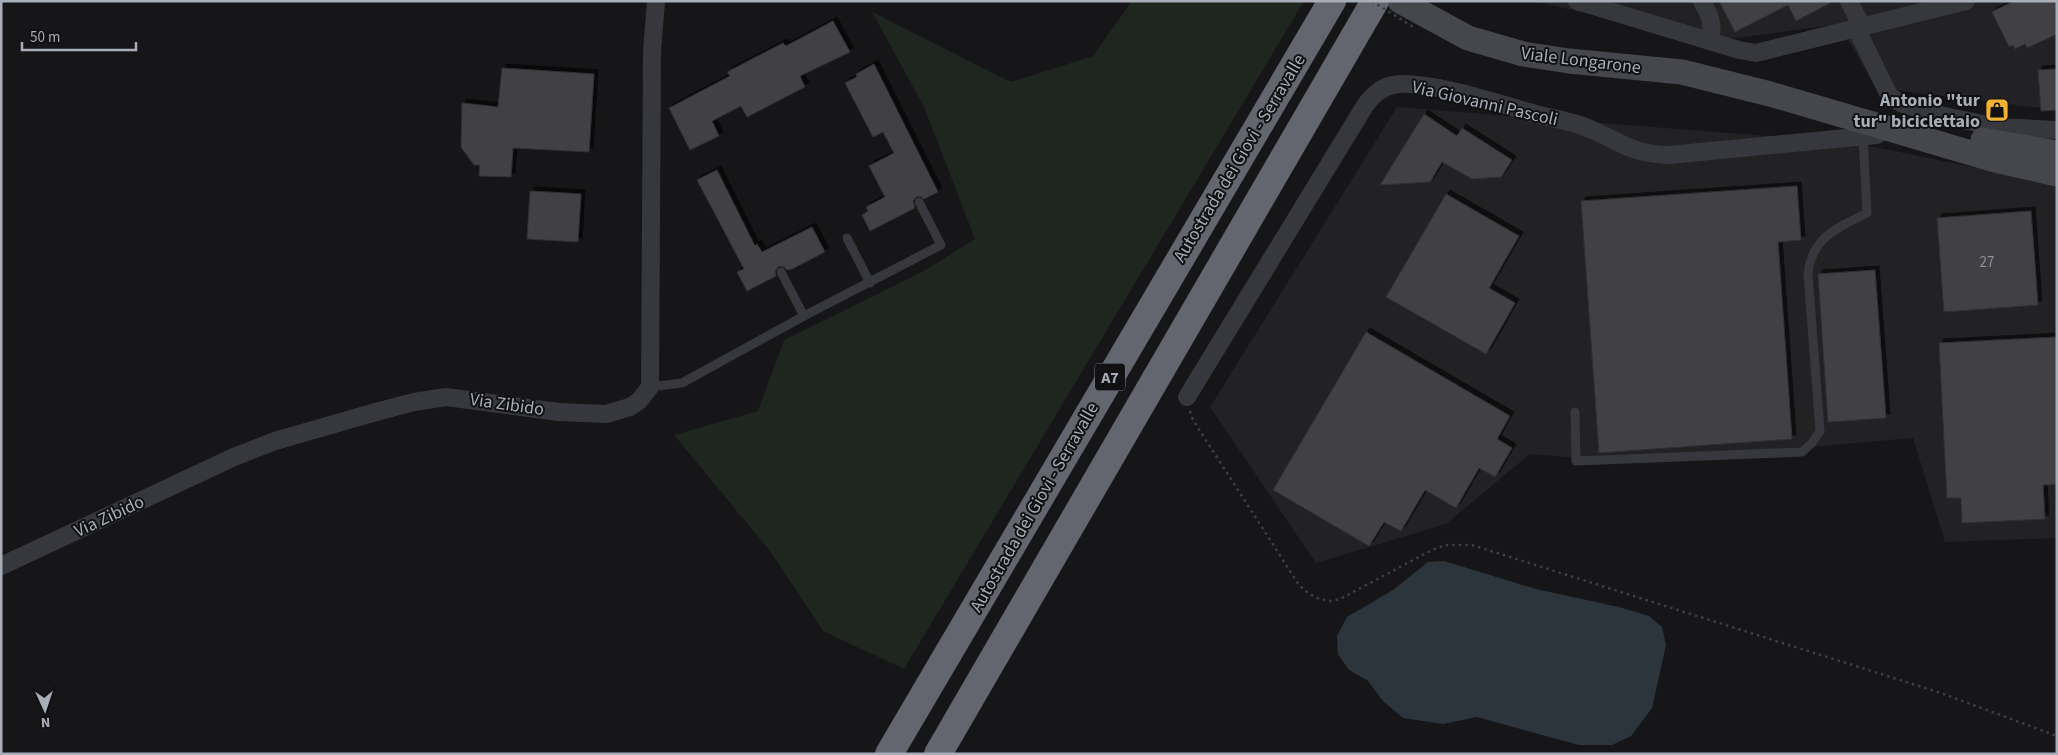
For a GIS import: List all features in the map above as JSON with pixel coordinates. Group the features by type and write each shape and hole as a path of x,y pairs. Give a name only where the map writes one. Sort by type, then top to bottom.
{"highway":[{"name":"Autostrada dei Giovi - Serravalle","path":"889,754 1332,1"},
{"name":"A7","path":"938,754 1373,1"}],"main road":[{"name":"Viale Longarone","path":"1411,14 1468,38 1523,54 1569,61 1682,72 1770,94 1995,160 2057,174"},
{"name":"Viale Longarone","path":"1881,128 2057,153"}],"street":[{"path":"650,387 652,52 656,1"},
{"path":"1576,1 1756,53 1966,1"},
{"path":"1702,1 1713,30 1710,41"},
{"path":"1849,1 1890,97 1903,104 1944,116 1997,127 2057,130"},
{"name":"Via Giovanni Pascoli","path":"1187,398 1366,104 1381,90 1392,85 1421,84 1523,110 1589,129 1632,151 1652,155 1669,155 1881,128"},
{"name":"Via Zibido","path":"1,566 234,457 276,442 376,412 414,402 446,397 559,412 606,414 630,407 639,401 650,387"}],"lane":[{"path":"1575,412 1576,461 1802,452 1812,443 1820,431 1808,274 1810,256 1823,238 1867,213 1881,128"},
{"path":"650,387 682,383 804,316 941,245 919,202"},
{"path":"847,238 870,283"},
{"path":"781,272 804,316"}],"path":[{"path":"1373,1 1411,14"},
{"path":"1187,398 1193,420 1288,570 1308,593 1319,599 1331,601 1340,599 1445,545 1472,545 1941,693 2057,736"}],"shaded area":[{"path":"1132,1 1304,1 904,669 823,631 770,551 674,435 758,411 784,340 922,272 975,239 924,107 872,12 1011,82 1093,56"},
{"path":"1534,1 2057,1 2057,110 1876,88 1839,24 1708,42"},
{"path":"1397,107 1855,143 2022,177 2057,180 2057,538 1945,542 1913,438 1630,462 1530,454 1446,524 1316,563 1210,407"},
{"path":"1444,561 1536,589 1619,607 1649,616 1662,627 1666,645 1652,708 1631,736 1612,745 1579,745 1477,717 1443,724 1403,718 1384,702 1367,680 1349,670 1338,654 1337,636 1347,617 1393,590 1428,562"}],"building":[{"path":"1719,1 1834,1 1796,21 1788,5 1735,32"},
{"path":"2014,1 2057,1 2057,34 2027,48 2025,44 2015,49 2013,45 2009,47 1992,12"},
{"path":"833,21 850,52 800,76 805,87 747,117 741,106 712,121 719,136 690,150 669,108 730,76 727,72 783,43 786,46"},
{"path":"874,64 938,192 924,199 920,196 916,197 913,201 915,208 870,231 862,215 868,211 866,207 885,197 869,166 894,153 883,132 873,137 845,83 857,77 856,74"},
{"path":"502,68 594,74 589,152 513,148 511,177 479,176 480,165 474,165 461,147 462,103 498,107"},
{"path":"2057,69 2057,110 2041,111 2038,70"},
{"path":"1424,114 1457,136 1462,128 1512,160 1501,177 1472,179 1442,162 1430,182 1380,185"},
{"path":"717,170 755,246 757,244 762,252 812,227 825,252 792,269 787,270 779,266 775,271 776,276 747,291 737,272 744,269 697,180"},
{"path":"1797,186 1801,240 1778,242 1792,439 1599,453 1581,201"},
{"path":"530,191 581,194 578,242 527,239"},
{"path":"1446,194 1519,236 1489,288 1515,303 1486,354 1386,297"},
{"path":"2031,211 2038,305 1944,312 1937,218"},
{"path":"1875,270 1886,418 1828,422 1818,274"},
{"path":"1366,332 1510,416 1497,439 1512,448 1495,477 1479,468 1456,508 1425,490 1401,531 1384,522 1369,546 1273,490"},
{"path":"2057,337 2057,484 2043,485 2045,519 1962,523 1961,498 1947,498 1939,343"}],"place":[{"name":"Antonio \"tur tur\" biciclettaio","path":"1997,110"}]}
